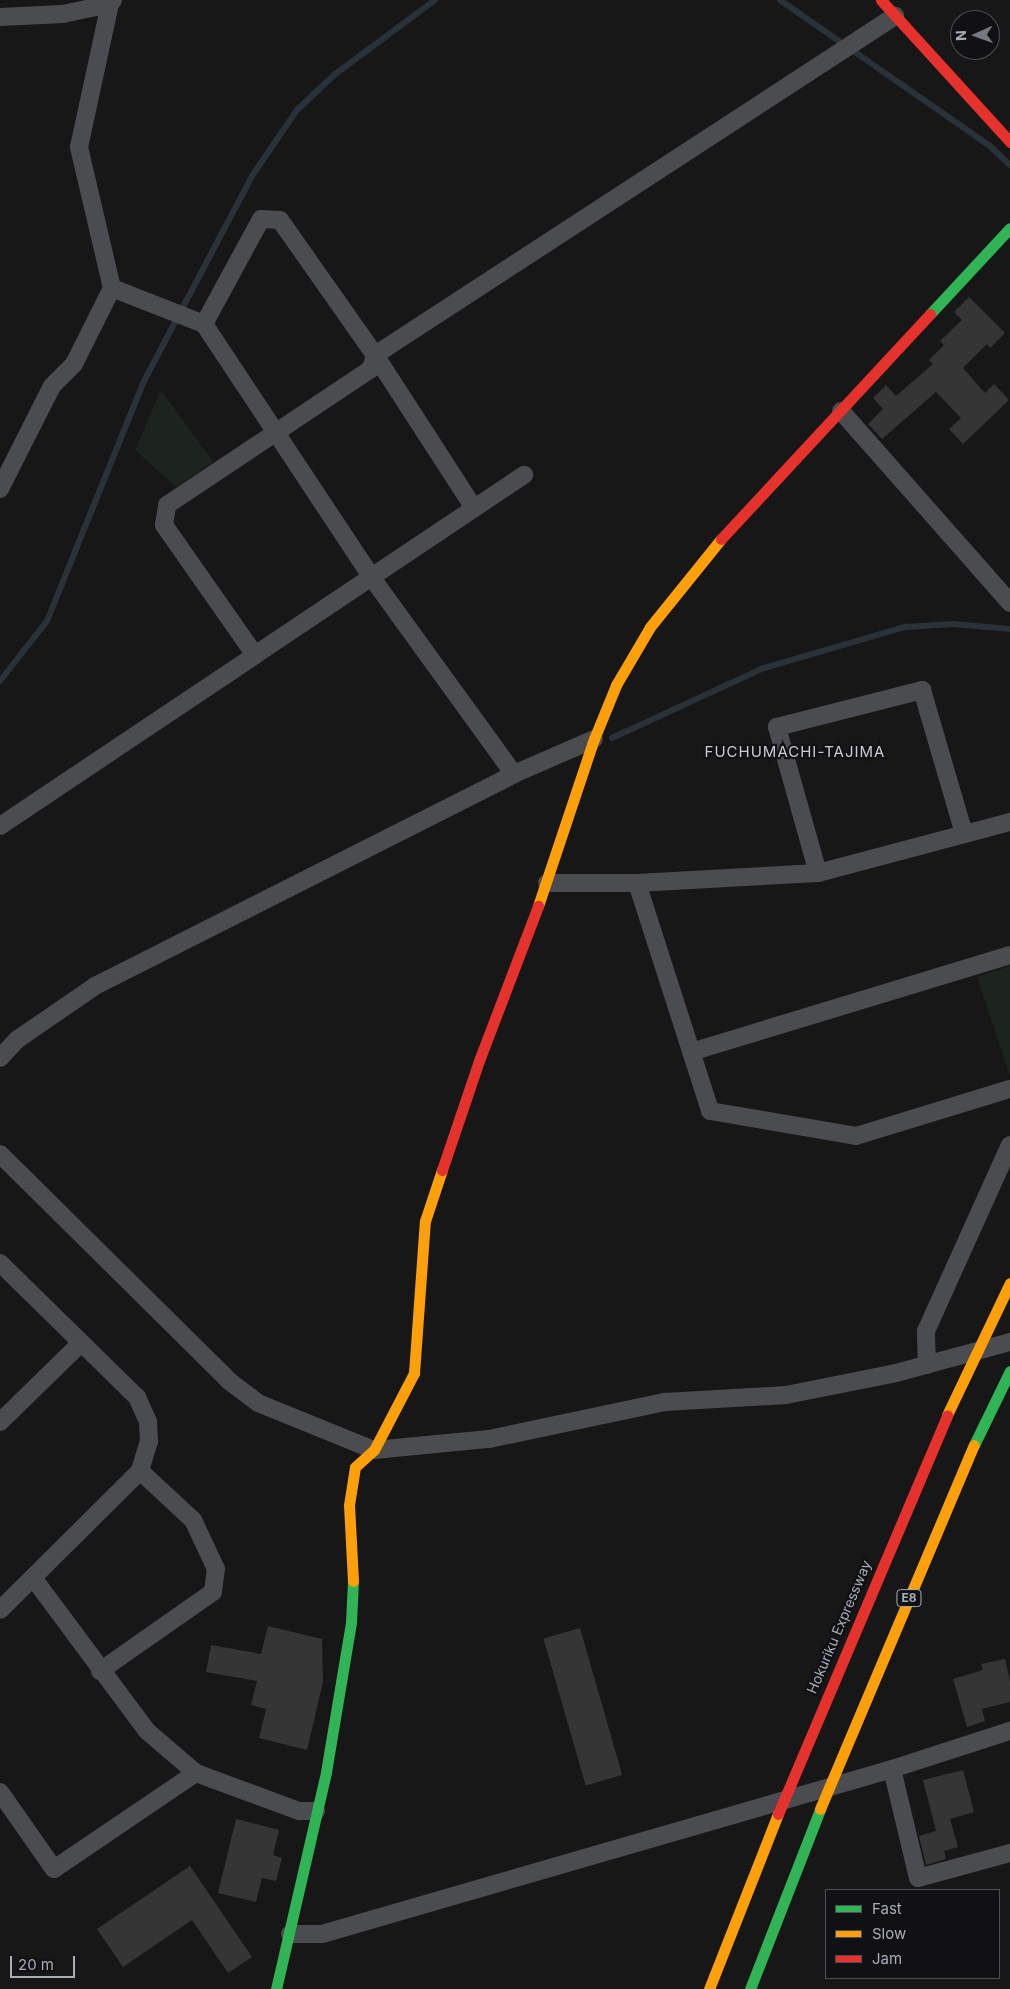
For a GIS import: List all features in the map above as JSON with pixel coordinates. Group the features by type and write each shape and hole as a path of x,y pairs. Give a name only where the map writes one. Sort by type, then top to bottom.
{"main road":[{"path":"881,0 1010,142"},
{"path":"276,1989 290,1934 316,1811 351,1622 354,1566 350,1504 355,1467 374,1450 414,1373 425,1221 480,1058 548,883 594,739 616,685 650,627 705,556 1010,228"},
{"name":"Hokuriku Expressway","path":"709,1989 806,1744 925,1462 1010,1283"},
{"name":"E8","path":"750,1989 847,1741 970,1454 1010,1372"}],"street":[{"path":"0,17 63,14 112,2 79,147 112,288 74,364 52,386 0,489"},
{"path":"255,655 164,525 167,505 371,369 375,355 895,16"},
{"path":"204,324 260,219 280,220 375,355 474,508"},
{"path":"112,288 204,324 372,578 514,774"},
{"path":"841,411 1010,603"},
{"path":"0,826 524,475"},
{"path":"818,873 777,727 922,690 964,834"},
{"path":"0,1058 18,1039 95,986 514,774 594,739"},
{"path":"548,883 637,883 818,873 1010,822"},
{"path":"637,883 710,1111 856,1136 1010,1089"},
{"path":"690,1052 1010,955"},
{"path":"927,1365 926,1332 1010,1145"},
{"path":"0,1154 229,1381 258,1402 374,1450 489,1439 665,1402 786,1395 927,1365 1010,1342"},
{"path":"0,1263 80,1344 137,1397 148,1422 149,1441 140,1471 34,1579 0,1610"},
{"path":"0,1422 80,1344"},
{"path":"100,1671 213,1592 216,1569 193,1520 140,1471"},
{"path":"34,1579 100,1671 147,1730 196,1773 299,1811 316,1811"},
{"path":"290,1934 322,1934 892,1769 1010,1731"},
{"path":"892,1769 918,1878 1010,1853"},
{"path":"0,1792 54,1869 196,1773"}],"shaded area":[{"path":"161,390 213,462 176,487 135,450"},
{"path":"1010,966 1010,1076 977,977"}],"building":[{"path":"969,297 1005,333 990,348 987,344 963,368 985,393 994,384 1009,400 963,444 949,429 961,418 936,392 882,439 868,424 883,409 873,398 886,385 896,396 933,364 929,360 944,345 940,341 962,320 954,312"},
{"path":"268,1626 322,1639 323,1682 307,1750 259,1738 266,1709 251,1705 257,1681 206,1672 211,1645 261,1654"},
{"path":"580,1628 622,1775 586,1786 543,1638"},
{"path":"1005,1659 1010,1681 1010,1702 982,1709 985,1721 967,1727 953,1679 983,1670 981,1664"},
{"path":"963,1770 974,1812 950,1819 958,1847 944,1851 946,1859 926,1865 919,1836 936,1831 923,1780"},
{"path":"236,1819 279,1830 273,1855 282,1858 276,1881 262,1878 256,1902 218,1893"},
{"path":"190,1866 252,1957 228,1973 192,1920 123,1967 97,1929"}],"waterway":[{"path":"0,681 47,621 144,381 252,176 297,110 334,75 435,0"},
{"path":"780,0 989,145 1010,165"},
{"path":"612,738 761,669 905,627 953,624 1010,629"}],"traffic: fast":[{"path":"930,314 1010,228"},
{"path":"974,1445 1010,1371"},
{"path":"276,1989 326,1772 351,1622 353,1581"},
{"path":"750,1989 820,1809"}],"traffic: slow":[{"path":"538,906 594,739 616,685 650,627 721,539"},
{"path":"353,1581 349,1505 355,1467 374,1450 414,1373 425,1221 442,1170"},
{"path":"947,1415 1010,1283"},
{"path":"820,1809 974,1445"},
{"path":"709,1989 778,1814"}],"traffic: jam":[{"path":"881,0 1010,142"},
{"path":"721,539 930,314"},
{"path":"442,1170 480,1058 538,906"},
{"path":"778,1814 947,1415"}],"district":[{"name":"FUCHUMACHI-TAJIMA","path":"795,752"}]}
